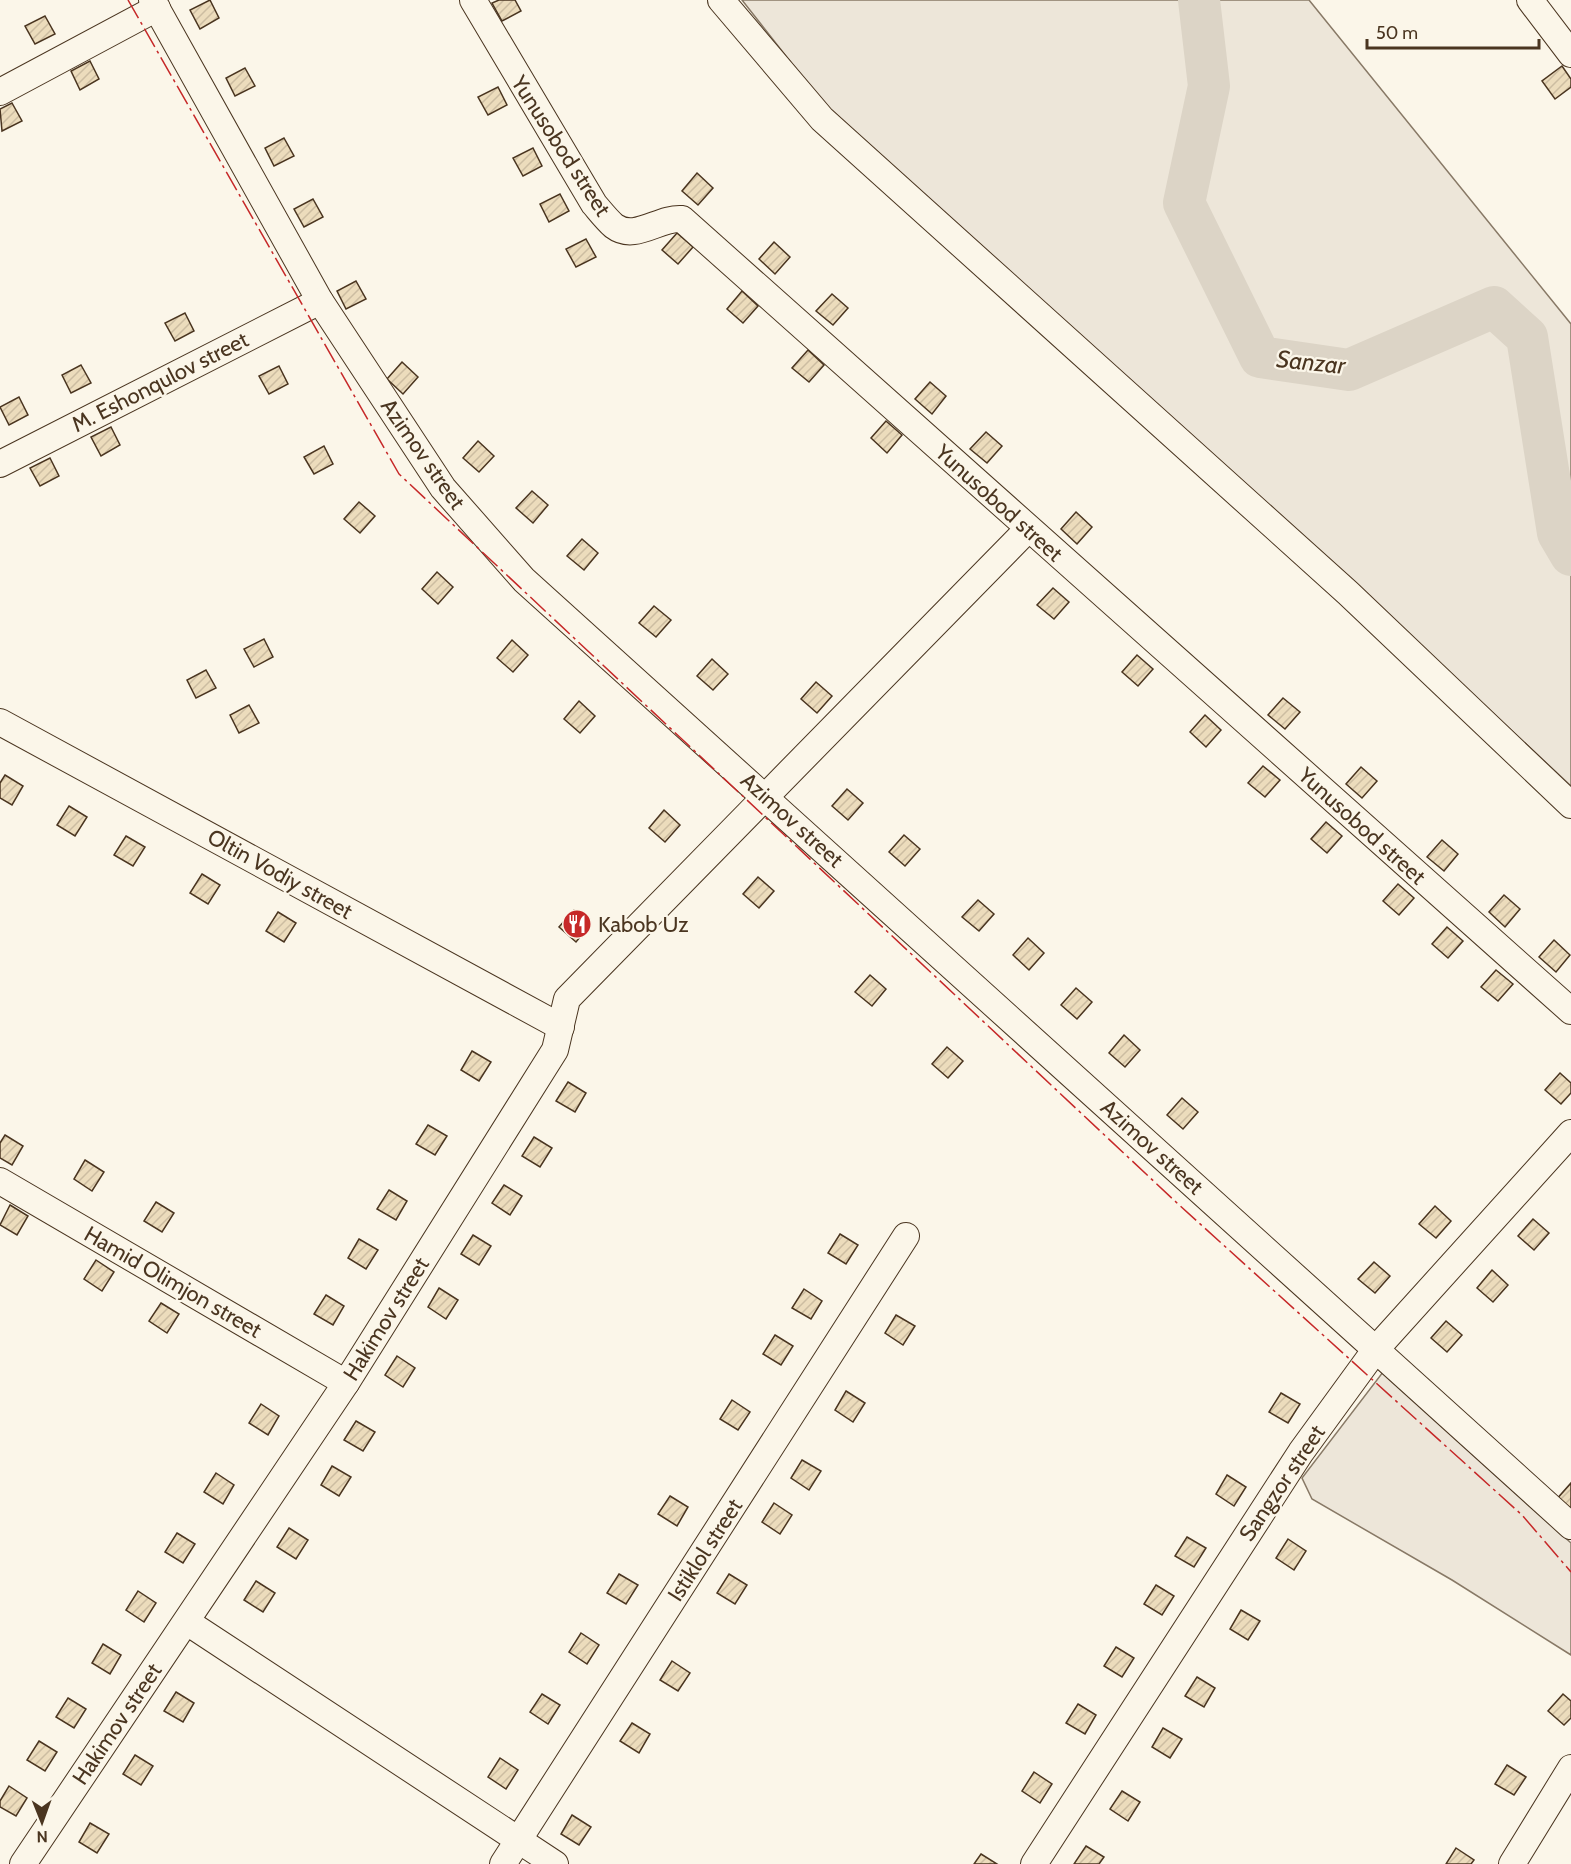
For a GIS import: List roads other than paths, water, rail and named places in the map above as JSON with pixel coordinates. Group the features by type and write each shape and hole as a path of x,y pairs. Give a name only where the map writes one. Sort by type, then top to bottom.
{"street":[{"name":"Yunusobod street","path":"473,0 594,204 615,227 632,232 672,218 682,219 1571,1011"},
{"path":"721,0 822,119 1348,593 1571,805"},
{"path":"1530,0 1571,54"},
{"path":"0,92 155,4"},
{"name":"Azimov street","path":"155,4 320,301 443,488 524,580 765,795 1571,1527"},
{"name":"M. Eshonqulov street","path":"0,464 320,301"},
{"name":"Hakimov street","path":"23,1864 346,1383 555,1050 567,999 1028,529"},
{"name":"Oltin Vodiy street","path":"0,722 561,1027"},
{"name":"Sangzor street","path":"1034,1864 1301,1452 1376,1349 1571,1133"},
{"name":"Hamid Olimjon street","path":"0,1181 346,1383"},
{"name":"Istiklol street","path":"503,1864 906,1236"},
{"path":"187,1622 555,1864"},
{"path":"1512,1864 1571,1768"}],"waterway":[{"name":"Sanzar","path":"1199,0 1209,86 1184,203 1260,357 1349,370 1494,307 1527,337 1558,533 1571,555"}],"place":[{"name":"Kabob Uz","path":"577,924"}]}
